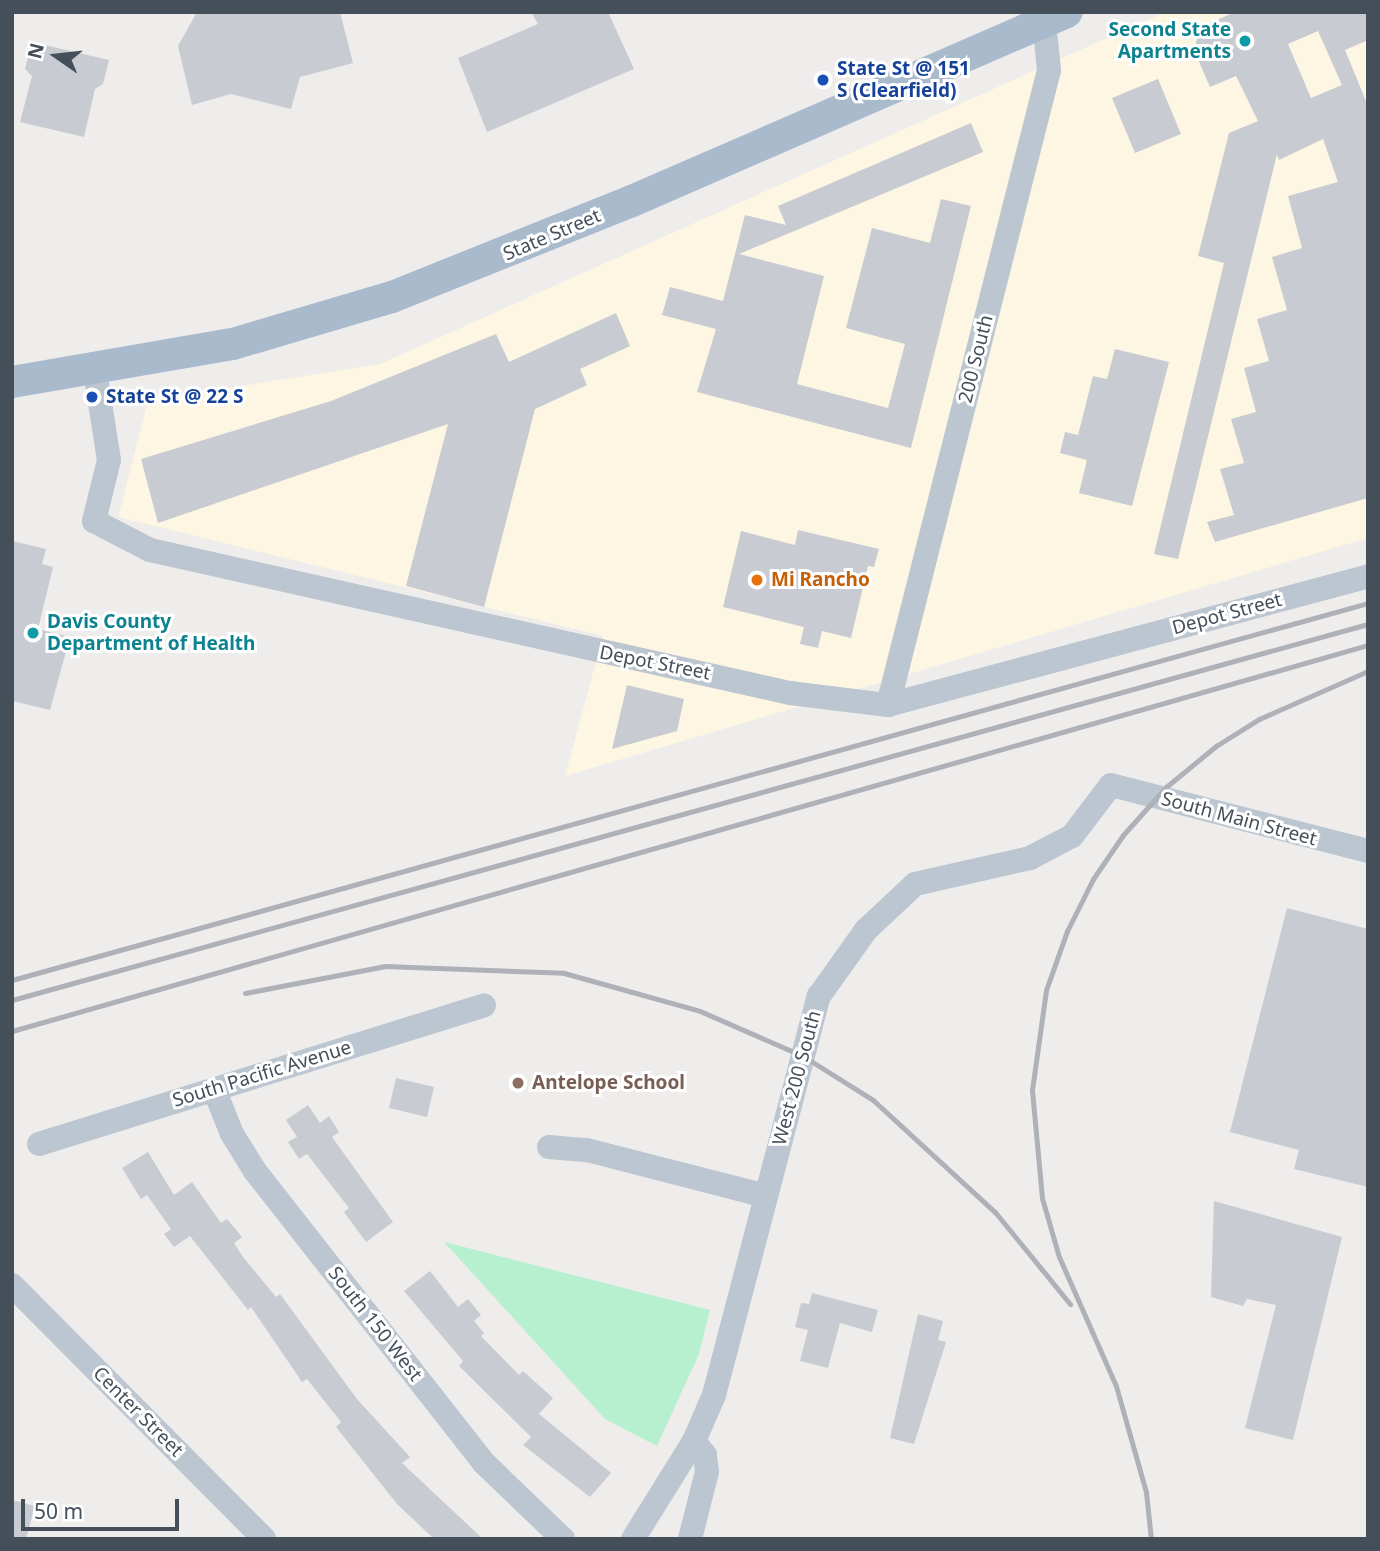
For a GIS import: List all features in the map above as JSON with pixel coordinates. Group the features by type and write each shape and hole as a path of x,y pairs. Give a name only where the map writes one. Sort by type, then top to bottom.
{"main road":[{"name":"State Street","path":"12,382 95,371 276,333 442,280 1051,16"}],"street":[{"name":"200 South","path":"888,705 1049,70 1051,16"},
{"name":"Depot Street","path":"95,371 109,460 94,521 150,550 790,693 888,705 1368,576"},
{"name":"South Main Street","path":"1111,785 1368,851"},
{"name":"West 200 South","path":"633,1539 694,1441 714,1395 819,996 866,930 915,884 1030,858 1072,836 1111,785"},
{"name":"South Pacific Avenue","path":"39,1144 484,1005"},
{"name":"South 150 West","path":"214,1089 232,1134 255,1171 483,1462 563,1539"},
{"path":"549,1147 587,1150 766,1196"},
{"name":"Center Street","path":"12,1284 264,1539"},
{"path":"690,1539 707,1472 705,1455 694,1441"}],"shaded area":[{"path":"1165,12 1368,12 1368,538 565,776 603,636 118,517 148,401 380,364"}],"green space":[{"path":"444,1242 710,1310 699,1354 657,1446 605,1419"}],"building":[{"path":"197,12 340,12 353,63 300,77 291,109 231,94 192,105 178,46"},
{"path":"531,12 608,12 634,69 487,132 458,58 538,24"},
{"path":"1235,12 1368,12 1368,40 1345,50 1368,106 1368,498 1215,542 1207,522 1234,515 1220,469 1244,463 1231,419 1256,412 1244,368 1269,361 1257,319 1287,310 1272,257 1302,248 1288,196 1338,182 1323,139 1279,160 1277,154 1178,559 1154,554 1224,263 1198,256 1229,133 1258,121 1236,76 1210,87 1194,50 1200,27","holes":["1318,31 1342,85 1311,98 1288,44"]},
{"path":"32,42 109,60 103,84 95,89 84,137 20,122 32,76 25,69"},
{"path":"1158,79 1181,134 1135,153 1112,98"},
{"path":"971,123 983,152 739,254 824,276 797,384 888,408 905,344 846,328 872,228 930,243 941,199 971,206 911,448 697,392 716,329 662,315 670,287 723,301 745,215 786,225 778,206"},
{"path":"616,313 630,346 580,369 587,385 535,409 484,607 406,586 448,424 158,523 141,459 331,401 496,334 509,362"},
{"path":"1115,349 1169,362 1132,506 1079,493 1087,460 1060,453 1065,432 1078,435 1093,376 1107,379"},
{"path":"798,530 879,549 874,567 868,566 851,638 822,631 818,648 800,644 804,627 723,607 741,531 795,545"},
{"name":"Davis County Department of Health","path":"12,541 46,549 42,564 53,567 38,629 70,637 50,710 12,701"},
{"path":"627,685 684,699 677,731 612,749"},
{"path":"1287,908 1368,929 1368,1187 1294,1169 1299,1150 1230,1132"},
{"path":"396,1078 434,1087 427,1117 389,1108"},
{"path":"308,1105 320,1123 329,1116 339,1132 332,1137 393,1222 366,1242 344,1212 349,1208 307,1154 299,1159 288,1142 297,1137 286,1120"},
{"path":"148,1152 174,1195 192,1182 221,1223 227,1219 242,1237 234,1243 243,1257 276,1297 280,1294 357,1399 410,1457 402,1463 483,1539 434,1539 397,1504 336,1427 341,1422 307,1379 302,1382 251,1307 248,1310 190,1236 174,1247 164,1234 171,1229 147,1195 141,1199 122,1168"},
{"path":"1214,1201 1342,1237 1293,1440 1245,1428 1276,1305 1247,1299 1243,1306 1211,1297"},
{"path":"430,1271 458,1307 468,1299 481,1315 474,1321 484,1333 481,1336 519,1375 523,1371 553,1398 539,1414 611,1473 590,1497 523,1445 531,1437 459,1366 463,1361 404,1291"},
{"path":"812,1293 878,1310 872,1332 840,1323 828,1368 800,1361 808,1330 795,1327 801,1303 809,1304"},
{"path":"918,1314 943,1321 938,1340 946,1342 914,1444 890,1438"},
{"path":"12,1500 35,1506 26,1539 12,1539"}],"railway":[{"path":"12,980 1368,603"},
{"path":"12,1000 1368,624"},
{"path":"12,1031 1368,645"},
{"path":"1151,1539 1146,1492 1116,1386 1059,1257 1042,1198 1032,1090 1046,990 1067,931 1093,879 1123,835 1166,787 1216,746 1259,719 1368,671"},
{"path":"245,993 385,966 564,973 700,1011 803,1056 873,1100 995,1212 1070,1304"}],"place":[{"name":"Second State Apartments","path":"1245,41"},
{"name":"State St @ 151 S (Clearfield)","path":"823,80"},
{"name":"State St @ 22 S","path":"92,397"},
{"name":"Mi Rancho","path":"757,580"},
{"name":"Davis County Department of Health","path":"33,633"},
{"name":"Antelope School","path":"518,1083"}]}
